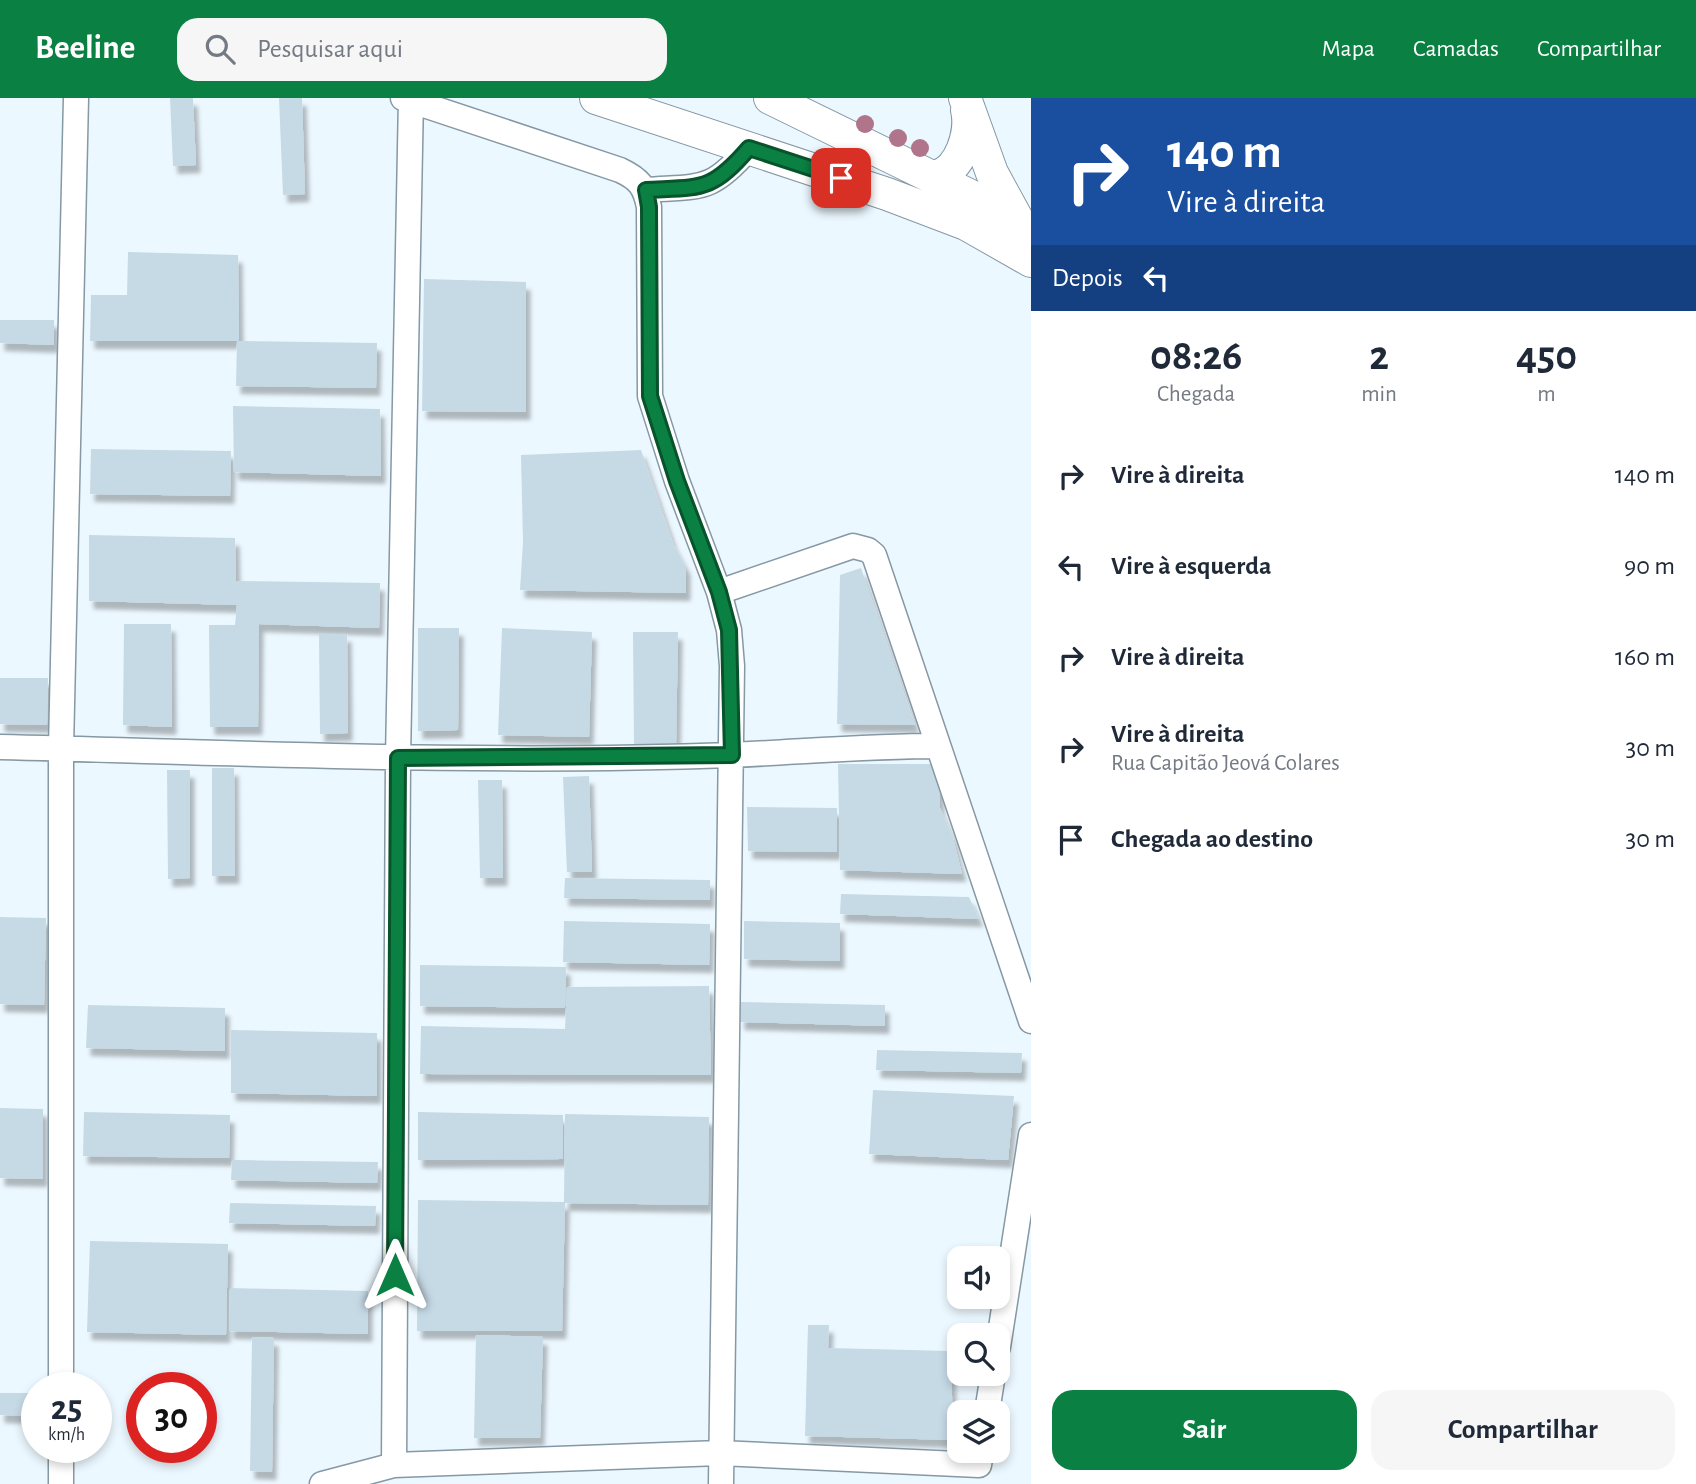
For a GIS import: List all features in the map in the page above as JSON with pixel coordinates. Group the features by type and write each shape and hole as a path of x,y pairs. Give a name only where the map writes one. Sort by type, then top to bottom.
{"street":[{"path":"61,1372 61,748 76,98"},
{"path":"596,98 966,224 1031,261"},
{"path":"770,98 981,201 1031,252"},
{"path":"935,177 944,174 964,147 970,122 965,98"},
{"path":"965,98 992,173 1031,240"},
{"path":"394,1465 398,758 408,99 620,170 638,178 646,190 649,207 650,396 677,481 719,592 729,630 731,654 732,755 720,1453 722,1484"},
{"path":"646,190 702,186 725,176 749,148"},
{"path":"719,592 853,547 868,550 874,555 1031,1021"},
{"path":"0,747 398,758 732,755 840,747 938,746"},
{"path":"1002,1323 1031,1135"},
{"path":"322,1484 394,1465 720,1453 979,1467"},
{"path":"61,1463 61,1484"}],"building":[{"path":"170,98 193,98 196,165 173,166"},
{"path":"279,98 302,98 305,194 283,195"},
{"path":"128,252 238,255 239,341 377,343 376,388 236,386 237,341 90,341 91,295 127,295"},
{"path":"424,279 526,282 526,412 422,411"},
{"path":"0,320 54,320 54,345 0,343"},
{"path":"233,406 380,409 381,476 234,472"},
{"path":"91,449 231,451 230,496 90,494"},
{"path":"641,450 673,543 686,567 686,593 520,590 523,542 521,455"},
{"path":"89,535 235,538 236,581 380,583 379,628 259,624 258,727 210,727 209,625 235,625 237,605 89,601"},
{"path":"861,568 915,725 837,724 840,575"},
{"path":"124,624 171,624 172,727 123,725"},
{"path":"418,628 459,628 458,730 418,731"},
{"path":"502,628 592,632 589,737 498,735"},
{"path":"633,632 678,632 676,746 634,746"},
{"path":"319,634 347,634 348,733 320,734"},
{"path":"0,678 48,678 47,725 0,724"},
{"path":"838,764 939,764 940,808 953,838 962,874 840,870"},
{"path":"212,768 234,768 235,876 212,876"},
{"path":"167,770 190,770 190,878 168,879"},
{"path":"589,776 592,872 567,872 563,777"},
{"path":"478,780 502,780 503,878 480,878"},
{"path":"747,807 837,808 837,852 748,851"},
{"path":"565,878 710,880 710,900 564,898"},
{"path":"841,894 969,897 979,919 840,914"},
{"path":"0,917 46,918 44,1005 0,1004"},
{"path":"564,921 710,924 709,965 563,962"},
{"path":"744,921 840,923 840,961 744,959"},
{"path":"420,965 566,967 565,1008 420,1006"},
{"path":"709,986 711,1075 420,1074 421,1026 565,1029 567,987"},
{"path":"740,1002 885,1005 885,1026 740,1022"},
{"path":"88,1005 225,1008 225,1051 86,1048"},
{"path":"231,1030 377,1033 377,1096 231,1093"},
{"path":"877,1050 1022,1053 1021,1073 876,1070"},
{"path":"873,1090 1014,1096 1008,1160 869,1154"},
{"path":"0,1108 43,1109 43,1179 0,1178"},
{"path":"84,1112 230,1115 229,1158 83,1156"},
{"path":"418,1112 563,1115 563,1159 418,1160"},
{"path":"565,1114 709,1117 708,1205 565,1203 562,1331 417,1331 418,1200 564,1202"},
{"path":"232,1160 378,1162 377,1183 231,1180"},
{"path":"230,1203 376,1206 375,1226 229,1223"},
{"path":"90,1241 228,1244 226,1335 87,1332"},
{"path":"230,1288 368,1291 368,1334 229,1331"},
{"path":"808,1325 829,1325 828,1348 947,1351 947,1386 952,1386 952,1400 947,1400 947,1440 805,1436"},
{"path":"476,1335 543,1337 540,1438 474,1438"},
{"path":"252,1337 274,1338 272,1472 250,1471"},
{"path":"0,1393 21,1393 21,1416 0,1415"}],"route":[{"path":"395,1275 398,758 732,755 732,666 729,630 719,592 677,481 650,396 649,207 646,190 702,186 725,176 749,148 841,178"}]}
